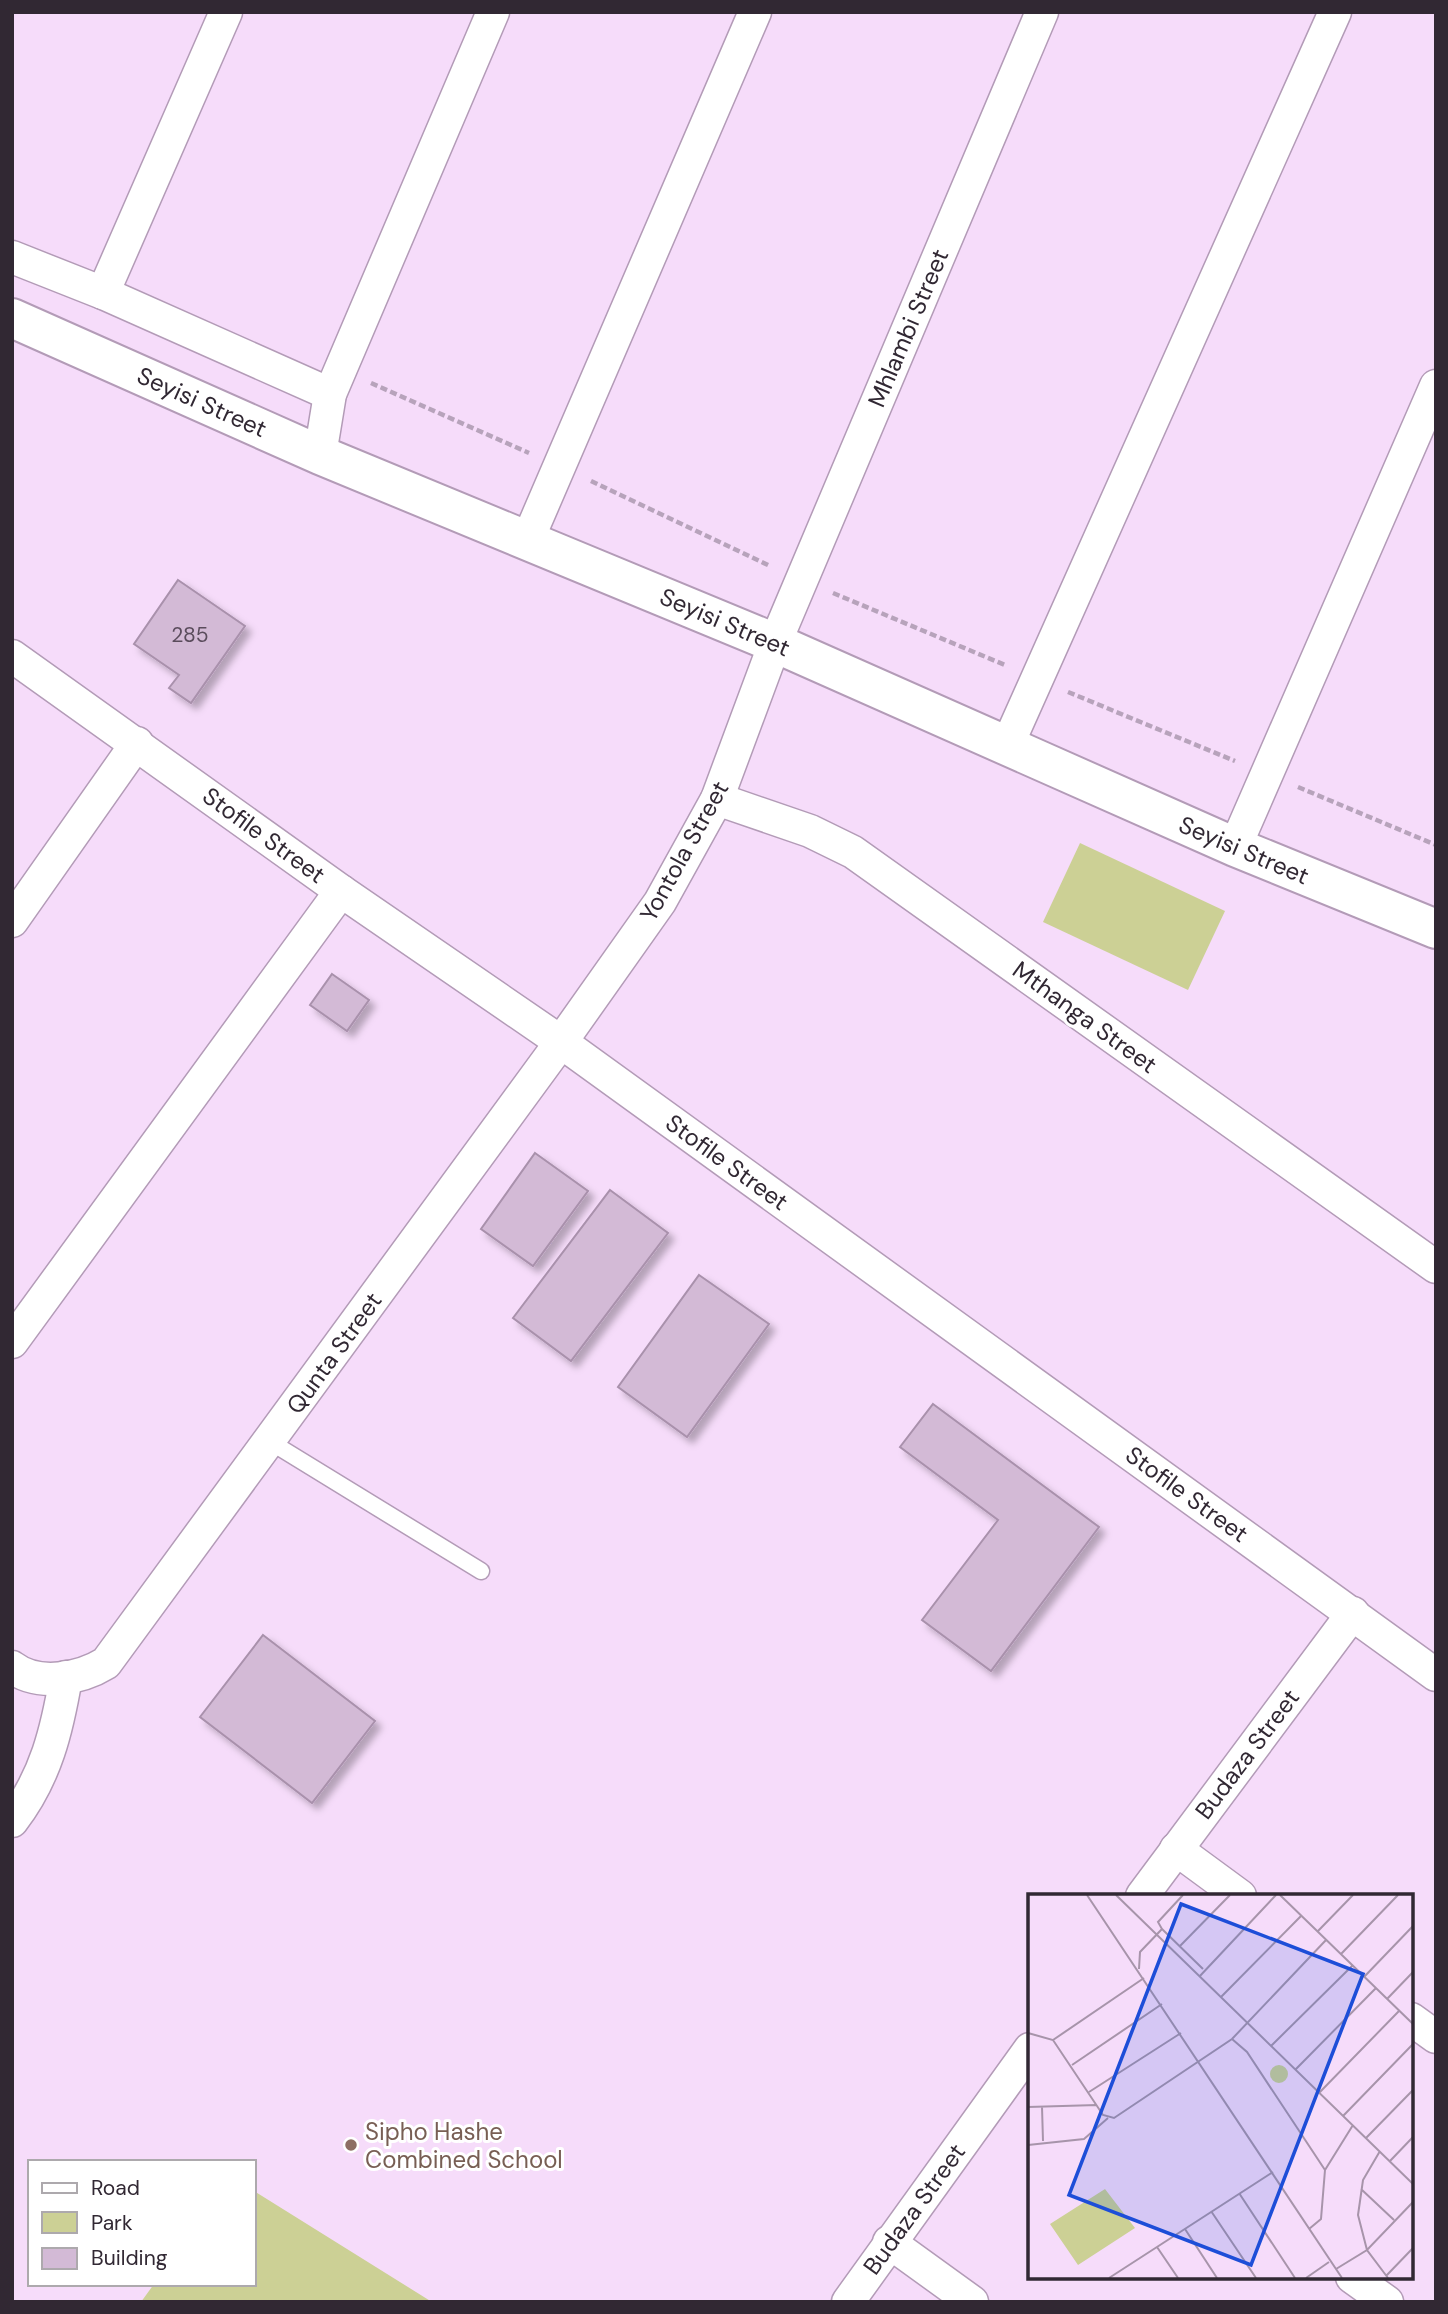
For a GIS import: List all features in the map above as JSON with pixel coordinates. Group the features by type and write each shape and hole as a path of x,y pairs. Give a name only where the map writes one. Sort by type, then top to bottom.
{"street":[{"path":"103,293 226,12"},
{"path":"320,454 335,382 493,12"},
{"path":"528,539 755,12"},
{"name":"Mhlambi Street","path":"775,643 1042,12"},
{"path":"1007,746 1335,12"},
{"path":"12,257 335,382"},
{"name":"Seyisi Street","path":"12,318 320,454 775,643 1235,847 1436,929"},
{"path":"1235,847 1436,386"},
{"name":"Yontola Street","path":"561,1042 660,902 717,799 775,643"},
{"name":"Stofile Street","path":"12,656 341,891 561,1042 1436,1675"},
{"path":"12,921 137,743"},
{"name":"Mthanga Street","path":"717,799 810,831 853,852 1436,1267"},
{"path":"12,1342 341,891"},
{"name":"Qunta Street","path":"66,1677 88,1674 106,1663 561,1042"},
{"name":"Budaza Street","path":"1143,1894 1353,1614"},
{"path":"12,1667 21,1674 43,1678 66,1677 56,1732 43,1773 12,1821"},
{"path":"1176,1849 1237,1894"},
{"path":"1413,2020 1436,2037"},
{"name":"Budaza Street","path":"848,2302 1028,2052"},
{"path":"889,2242 972,2302"},
{"path":"1355,2279 1387,2302"}],"lane":[{"path":"269,1441 481,1571"}],"path":[{"path":"335,382 559,466 802,580 1436,845"}],"green space":[{"path":"1080,843 1225,911 1188,990 1043,922"},
{"path":"256,2192 432,2302 141,2302 153,2286 256,2286"}],"building":[{"path":"178,580 245,626 191,703 169,688 179,675 134,644"},
{"path":"332,974 369,1000 347,1031 310,1005"},
{"path":"535,1153 588,1191 533,1266 481,1229"},
{"path":"610,1190 668,1233 571,1361 513,1318"},
{"path":"699,1275 769,1324 687,1437 618,1387"},
{"path":"933,1404 1099,1527 991,1671 922,1620 998,1520 900,1447"},
{"path":"263,1635 375,1721 312,1803 200,1717"}],"place":[{"name":"Sipho Hashe Combined School","path":"351,2145"}]}
